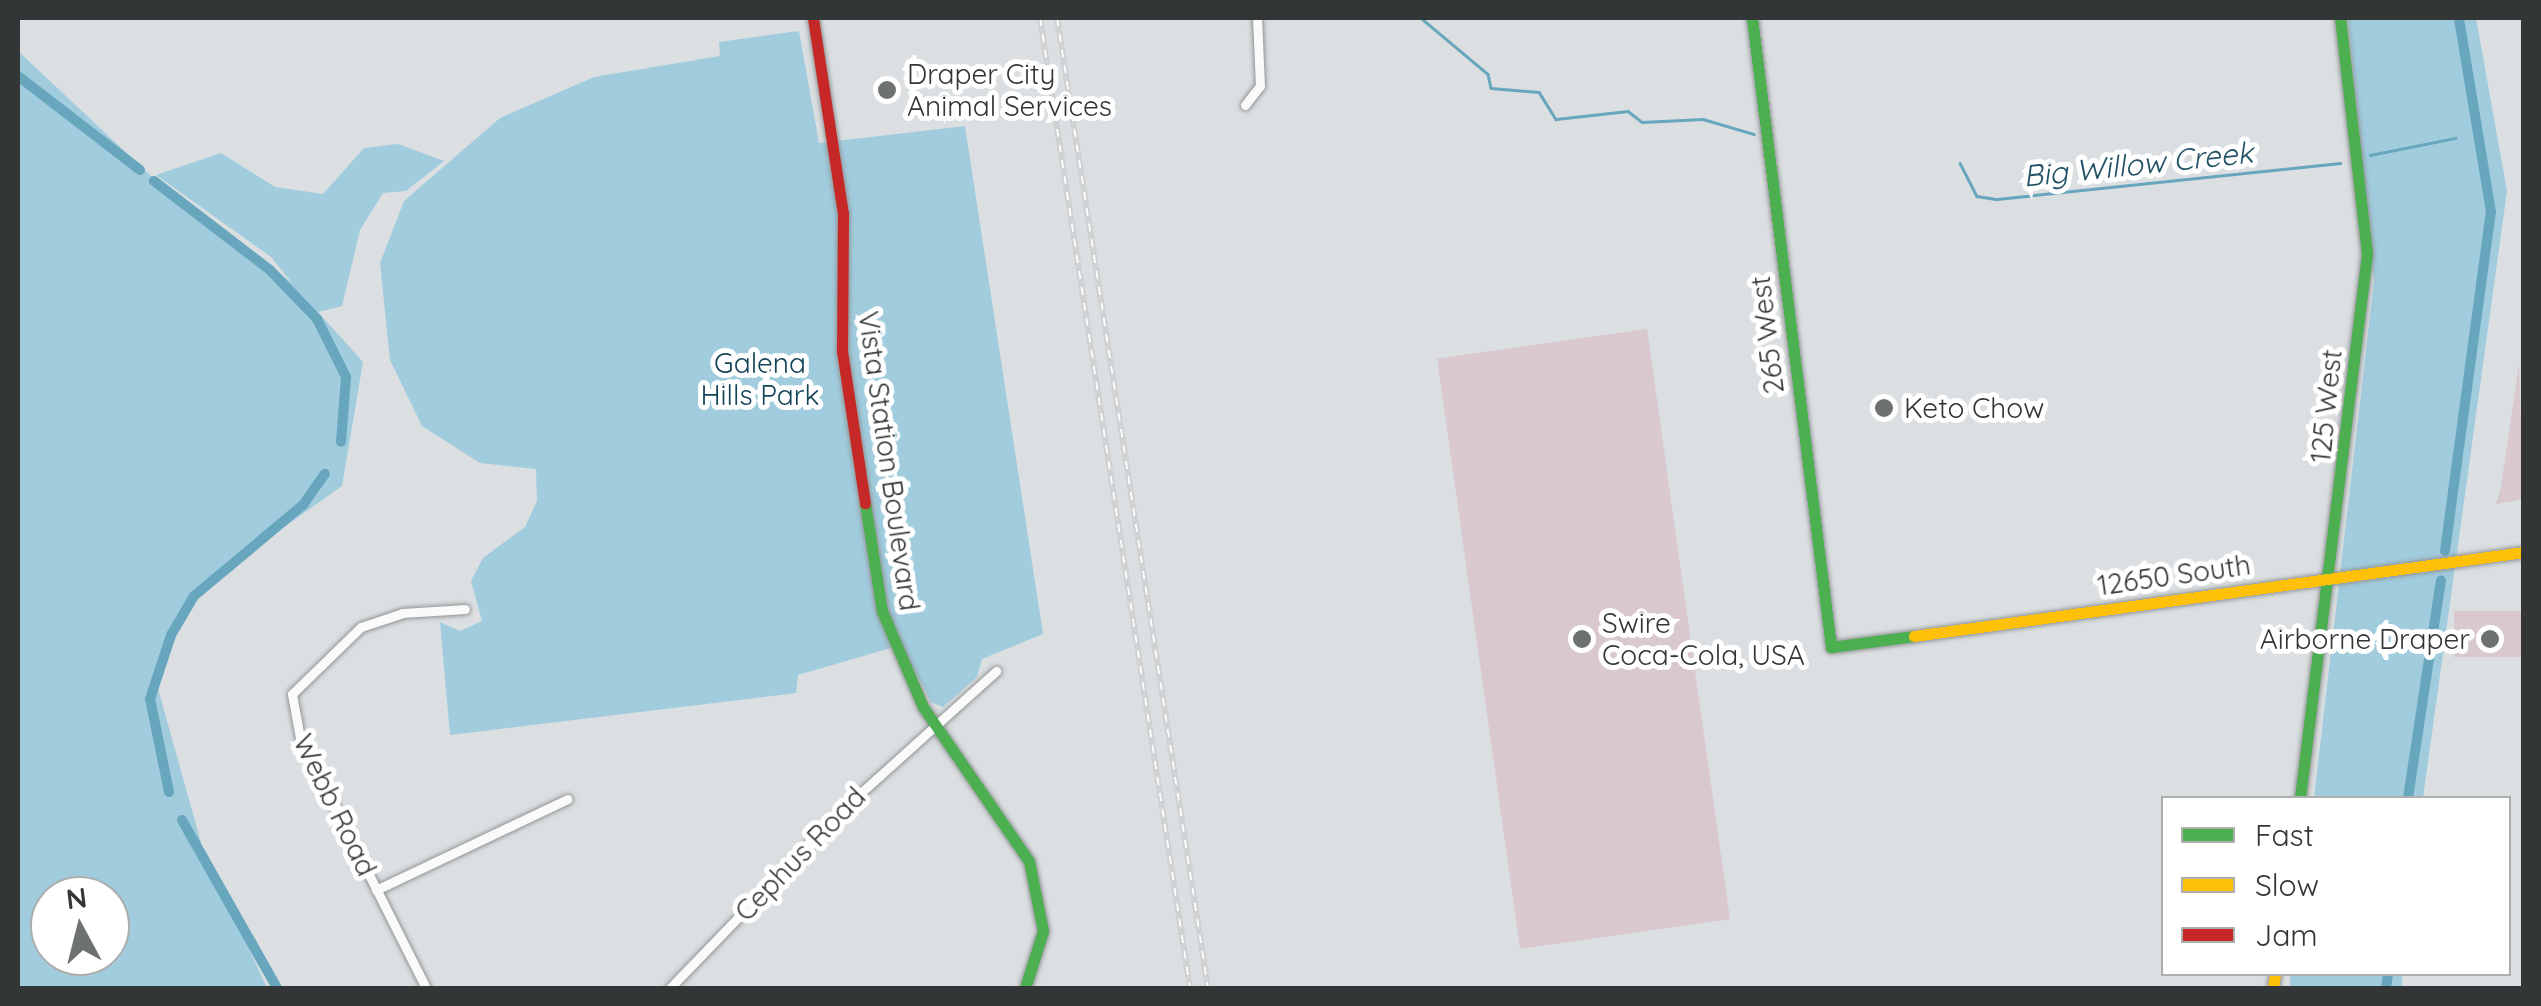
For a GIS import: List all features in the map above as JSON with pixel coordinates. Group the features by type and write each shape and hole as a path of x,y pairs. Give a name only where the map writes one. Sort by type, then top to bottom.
{"street":[{"name":"Vista Station Boulevard","path":"812,18 844,213 842,351 882,611 936,724 998,806 1038,884 1043,931 1025,988"},
{"path":"1244,105 1260,86 1257,18"},
{"name":"265 West","path":"1752,18 1831,646"},
{"name":"125 West","path":"2300,796 2332,578 2368,254 2340,18"},
{"name":"12650 South","path":"1831,646 2524,552"},
{"name":"Webb Road","path":"426,988 300,738 292,694 361,627 403,613 465,609"},
{"name":"Cephus Road","path":"670,988 936,724 996,671"},
{"path":"376,890 568,799"}],"green space":[{"path":"2348,18 2476,18 2507,191 2423,796 2314,796 2374,282"},
{"name":"Galena Hills Park","path":"799,31 819,143 965,126 1043,634 982,659 977,677 943,707 931,702 901,645 798,675 796,693 450,735 440,622 460,631 482,621 471,581 483,558 525,527 537,501 536,469 480,463 422,426 390,360 380,263 404,201 500,118 594,77 720,56 719,42"},
{"path":"18,51 150,175 292,283 271,257 156,175 221,153 275,187 323,194 364,148 398,144 444,161 406,191 383,193 360,230 342,306 318,312 363,362 342,486 192,592 157,685 202,846 267,988 18,988"},
{"path":"2290,976 2402,976 2402,988 2290,988"}],"building":[{"name":"Swire Coca-Cola, USA","path":"1647,329 1730,919 1520,949 1437,359"},
{"path":"2519,363 2524,499 2496,504 2501,487"},
{"name":"Airborne Draper","path":"2454,611 2524,611 2524,657 2454,657"}],"waterway":[{"name":"Big Willow Creek","path":"1421,18 1488,74 1491,88 1539,92 1556,119 1628,111 1642,122 1703,119 1754,134"},
{"path":"2445,551 2491,212 2459,18"},
{"path":"18,76 140,170"},
{"name":"Big Willow Creek","path":"2370,155 2455,138"},
{"name":"Big Willow Creek","path":"1960,163 1977,196 1997,199 2340,163"},
{"path":"154,181 270,270 317,319 346,377 341,442"},
{"path":"169,792 150,699 171,635 194,596 303,505 325,474"},
{"path":"2408,796 2441,580"},
{"path":"182,820 277,988"},
{"path":"2386,988 2388,976"}],"railway":[{"path":"1040,18 1190,988"},
{"path":"1057,18 1208,988"}],"traffic: fast":[{"path":"1752,18 1831,647 1914,636"},
{"path":"2300,796 2367,254 2340,18"},
{"path":"865,503 882,611 923,707 1029,861 1043,931 1025,988"}],"traffic: slow":[{"path":"1914,636 2524,552"},
{"path":"2273,988 2275,976"}],"traffic: jam":[{"path":"813,18 843,213 842,351 865,503"}],"place":[{"name":"Draper City Animal Services","path":"887,90"},
{"name":"Keto Chow","path":"1884,408"},
{"name":"Swire Coca-Cola, USA","path":"1582,639"},
{"name":"Airborne Draper","path":"2490,639"}]}
